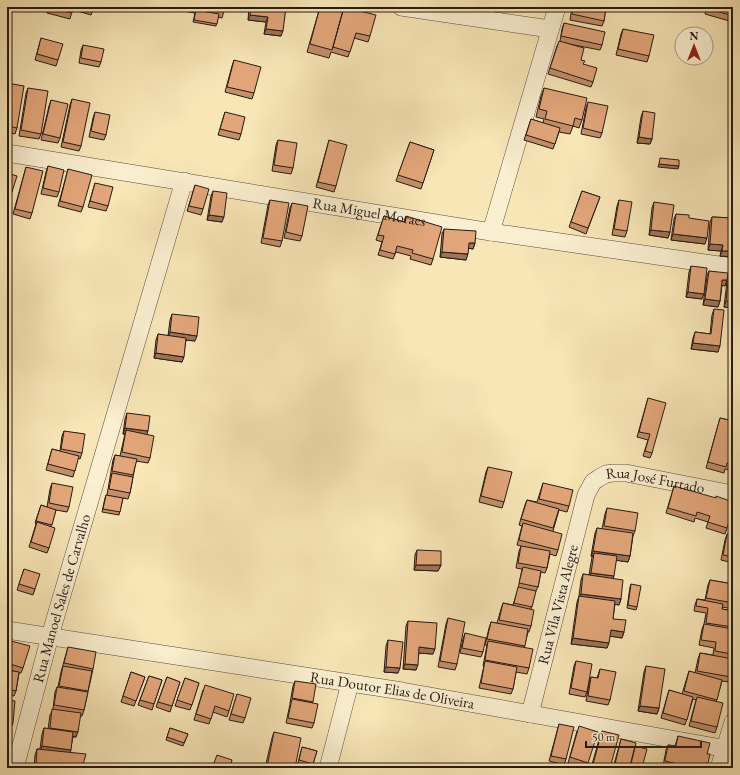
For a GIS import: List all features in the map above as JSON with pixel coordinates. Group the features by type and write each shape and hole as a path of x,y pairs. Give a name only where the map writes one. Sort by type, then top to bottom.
{"street":[{"path":"401,7 550,29"},
{"path":"491,232 557,7"},
{"name":"Rua Miguel Moraes","path":"7,153 491,232 733,266"},
{"name":"Rua Manoel Sales de Carvalho","path":"15,768 50,636 184,181"},
{"name":"Rua José Furtado","path":"586,495 593,482 606,474 613,473 626,473 733,494"},
{"name":"Rua Vila Vista Alegre","path":"530,714 586,495"},
{"name":"Rua Doutor Elias de Oliveira","path":"7,630 402,691 729,749"},
{"path":"328,768 350,683"},
{"path":"719,768 729,749 733,722"}],"building":[{"path":"49,7 73,7 72,13"},
{"path":"84,7 94,7 93,10"},
{"path":"211,7 225,7 225,10"},
{"path":"251,7 286,7 283,31 266,29 268,17 250,15"},
{"path":"320,7 344,7 332,50 310,44"},
{"path":"344,7 376,15 370,36 356,33 350,52 333,47"},
{"path":"573,7 606,7 604,21 572,14"},
{"path":"733,7 733,16 707,8"},
{"path":"196,10 219,14 217,24 194,20"},
{"path":"564,23 605,32 602,45 561,36"},
{"path":"623,29 654,35 649,56 618,49"},
{"path":"41,38 63,44 58,60 37,54"},
{"path":"559,41 584,48 581,60 585,61 583,64 597,68 593,82 550,68"},
{"path":"83,45 104,49 101,62 81,58"},
{"path":"234,60 261,67 254,93 227,87"},
{"path":"7,83 24,86 17,128 7,126"},
{"path":"28,88 48,91 41,134 21,130"},
{"path":"544,88 587,98 582,120 575,118 573,126 545,119 547,111 539,109"},
{"path":"72,99 90,103 81,146 63,142"},
{"path":"51,100 68,104 60,138 43,134"},
{"path":"588,102 608,106 602,133 583,128"},
{"path":"643,111 655,113 652,139 639,137"},
{"path":"95,112 110,115 106,135 91,131"},
{"path":"225,112 245,117 241,134 220,129"},
{"path":"531,119 560,128 555,144 526,135"},
{"path":"278,140 297,143 293,168 274,165"},
{"path":"329,140 347,145 336,186 318,182"},
{"path":"410,142 434,150 423,183 398,175"},
{"path":"660,158 679,160 679,166 659,164"},
{"path":"48,166 64,170 59,192 43,188"},
{"path":"26,167 43,171 32,213 15,209"},
{"path":"68,169 92,175 83,207 60,201"},
{"path":"7,173 17,176 12,192 7,191"},
{"path":"95,183 113,187 108,206 90,201"},
{"path":"195,185 209,189 203,209 189,206"},
{"path":"213,191 227,193 224,217 209,215"},
{"path":"582,191 600,197 588,228 571,222"},
{"path":"270,200 289,203 282,241 263,238"},
{"path":"619,200 632,202 627,231 614,229"},
{"path":"654,202 674,205 670,232 651,230"},
{"path":"292,203 308,206 302,236 286,232"},
{"path":"676,214 689,215 689,218 709,221 707,238 673,234"},
{"path":"384,216 404,222 406,216 442,227 433,259 412,253 413,250 397,246 395,254 380,250 384,236 378,235"},
{"path":"712,217 733,218 733,251 722,251 723,245 710,244"},
{"path":"444,229 476,231 475,243 469,243 468,254 442,252"},
{"path":"691,266 707,268 704,294 688,292"},
{"path":"709,271 728,273 727,280 722,280 720,301 705,299"},
{"path":"729,273 733,274 733,302 726,301"},
{"path":"714,309 724,310 720,346 693,343 695,332 711,334"},
{"path":"172,314 199,317 197,336 170,332"},
{"path":"158,334 186,338 184,357 156,353"},
{"path":"648,398 666,403 652,453 645,451 650,434 639,432"},
{"path":"127,413 150,416 148,431 125,428"},
{"path":"720,418 733,421 733,464 727,463 726,467 708,462"},
{"path":"126,430 154,436 150,458 122,452"},
{"path":"64,431 85,434 82,453 61,449"},
{"path":"52,449 79,456 75,471 48,464"},
{"path":"115,455 137,459 133,475 112,471"},
{"path":"488,467 512,472 504,502 481,496"},
{"path":"112,473 133,477 130,493 109,489"},
{"path":"52,483 73,487 69,507 49,503"},
{"path":"543,483 573,490 569,506 539,499"},
{"path":"674,486 716,498 716,496 733,502 733,509 727,528 708,522 710,516 697,512 696,516 668,508"},
{"path":"106,495 123,498 120,512 103,509"},
{"path":"527,500 559,509 553,528 521,519"},
{"path":"41,505 56,510 52,525 36,521"},
{"path":"607,508 638,513 635,531 604,526"},
{"path":"37,522 55,528 49,548 31,542"},
{"path":"523,523 562,534 558,550 519,540"},
{"path":"597,528 633,533 630,556 593,551"},
{"path":"727,534 733,535 733,557 723,555"},
{"path":"521,546 550,551 547,568 518,563"},
{"path":"417,550 441,551 441,565 416,565"},
{"path":"594,553 617,556 614,576 591,573"},
{"path":"523,567 541,571 538,587 519,583"},
{"path":"24,569 40,574 35,589 19,584"},
{"path":"583,574 623,580 621,599 581,594"},
{"path":"710,580 733,584 733,603 706,598"},
{"path":"631,584 641,586 637,607 628,605"},
{"path":"518,587 536,591 532,607 514,603"},
{"path":"579,596 615,601 613,619 626,620 624,632 611,630 609,643 573,638"},
{"path":"697,599 723,604 722,609 733,611 733,627 706,623 708,608 696,606"},
{"path":"503,603 534,610 531,626 499,620"},
{"path":"448,618 465,622 457,664 440,661"},
{"path":"408,621 437,623 435,649 419,647 418,665 405,664"},
{"path":"491,622 528,629 525,646 487,639"},
{"path":"704,624 733,629 732,654 715,651 716,642 701,640"},
{"path":"465,633 486,638 483,652 462,648"},
{"path":"388,640 403,642 400,668 386,667"},
{"path":"11,641 30,646 23,668 7,663 7,654"},
{"path":"488,641 533,649 529,668 485,660"},
{"path":"68,647 96,652 93,669 64,663"},
{"path":"700,653 733,659 731,677 697,671"},
{"path":"485,661 517,667 513,689 481,683"},
{"path":"576,661 592,664 587,692 571,688"},
{"path":"63,666 92,671 88,691 59,686"},
{"path":"646,666 665,669 659,708 640,706"},
{"path":"600,669 616,672 610,700 588,696 591,677 598,678"},
{"path":"7,670 19,672 16,691 7,689"},
{"path":"689,671 722,680 717,700 684,691"},
{"path":"131,672 145,677 136,701 123,696"},
{"path":"149,676 162,680 154,704 140,700"},
{"path":"167,677 180,682 172,706 158,702"},
{"path":"185,678 199,683 192,705 177,700"},
{"path":"295,681 316,684 313,702 292,698"},
{"path":"205,685 234,694 229,711 215,706 211,719 196,714"},
{"path":"57,687 88,692 84,710 54,705"},
{"path":"669,690 693,697 687,720 663,713"},
{"path":"237,694 251,698 245,718 231,714"},
{"path":"697,697 723,703 717,727 691,721"},
{"path":"292,699 318,704 314,723 288,718"},
{"path":"7,700 15,701 13,723 7,722"},
{"path":"52,709 81,713 78,732 50,728"},
{"path":"559,724 574,727 566,759 551,756"},
{"path":"579,726 598,732 588,763 570,757"},
{"path":"44,728 73,732 71,750 42,746"},
{"path":"170,728 188,734 184,743 167,737"},
{"path":"602,731 619,735 610,768 592,768"},
{"path":"274,732 301,738 295,768 267,767"},
{"path":"678,736 710,743 707,754 710,754 707,768 695,768 665,761 668,745 676,746"},
{"path":"621,739 636,743 630,768 614,768"},
{"path":"635,746 647,749 642,768 630,766"},
{"path":"302,747 317,751 313,764 299,760"},
{"path":"37,749 86,754 82,768 48,768 36,766"},
{"path":"217,755 232,760 230,768 212,768"},
{"path":"656,765 681,768 656,768"}]}
